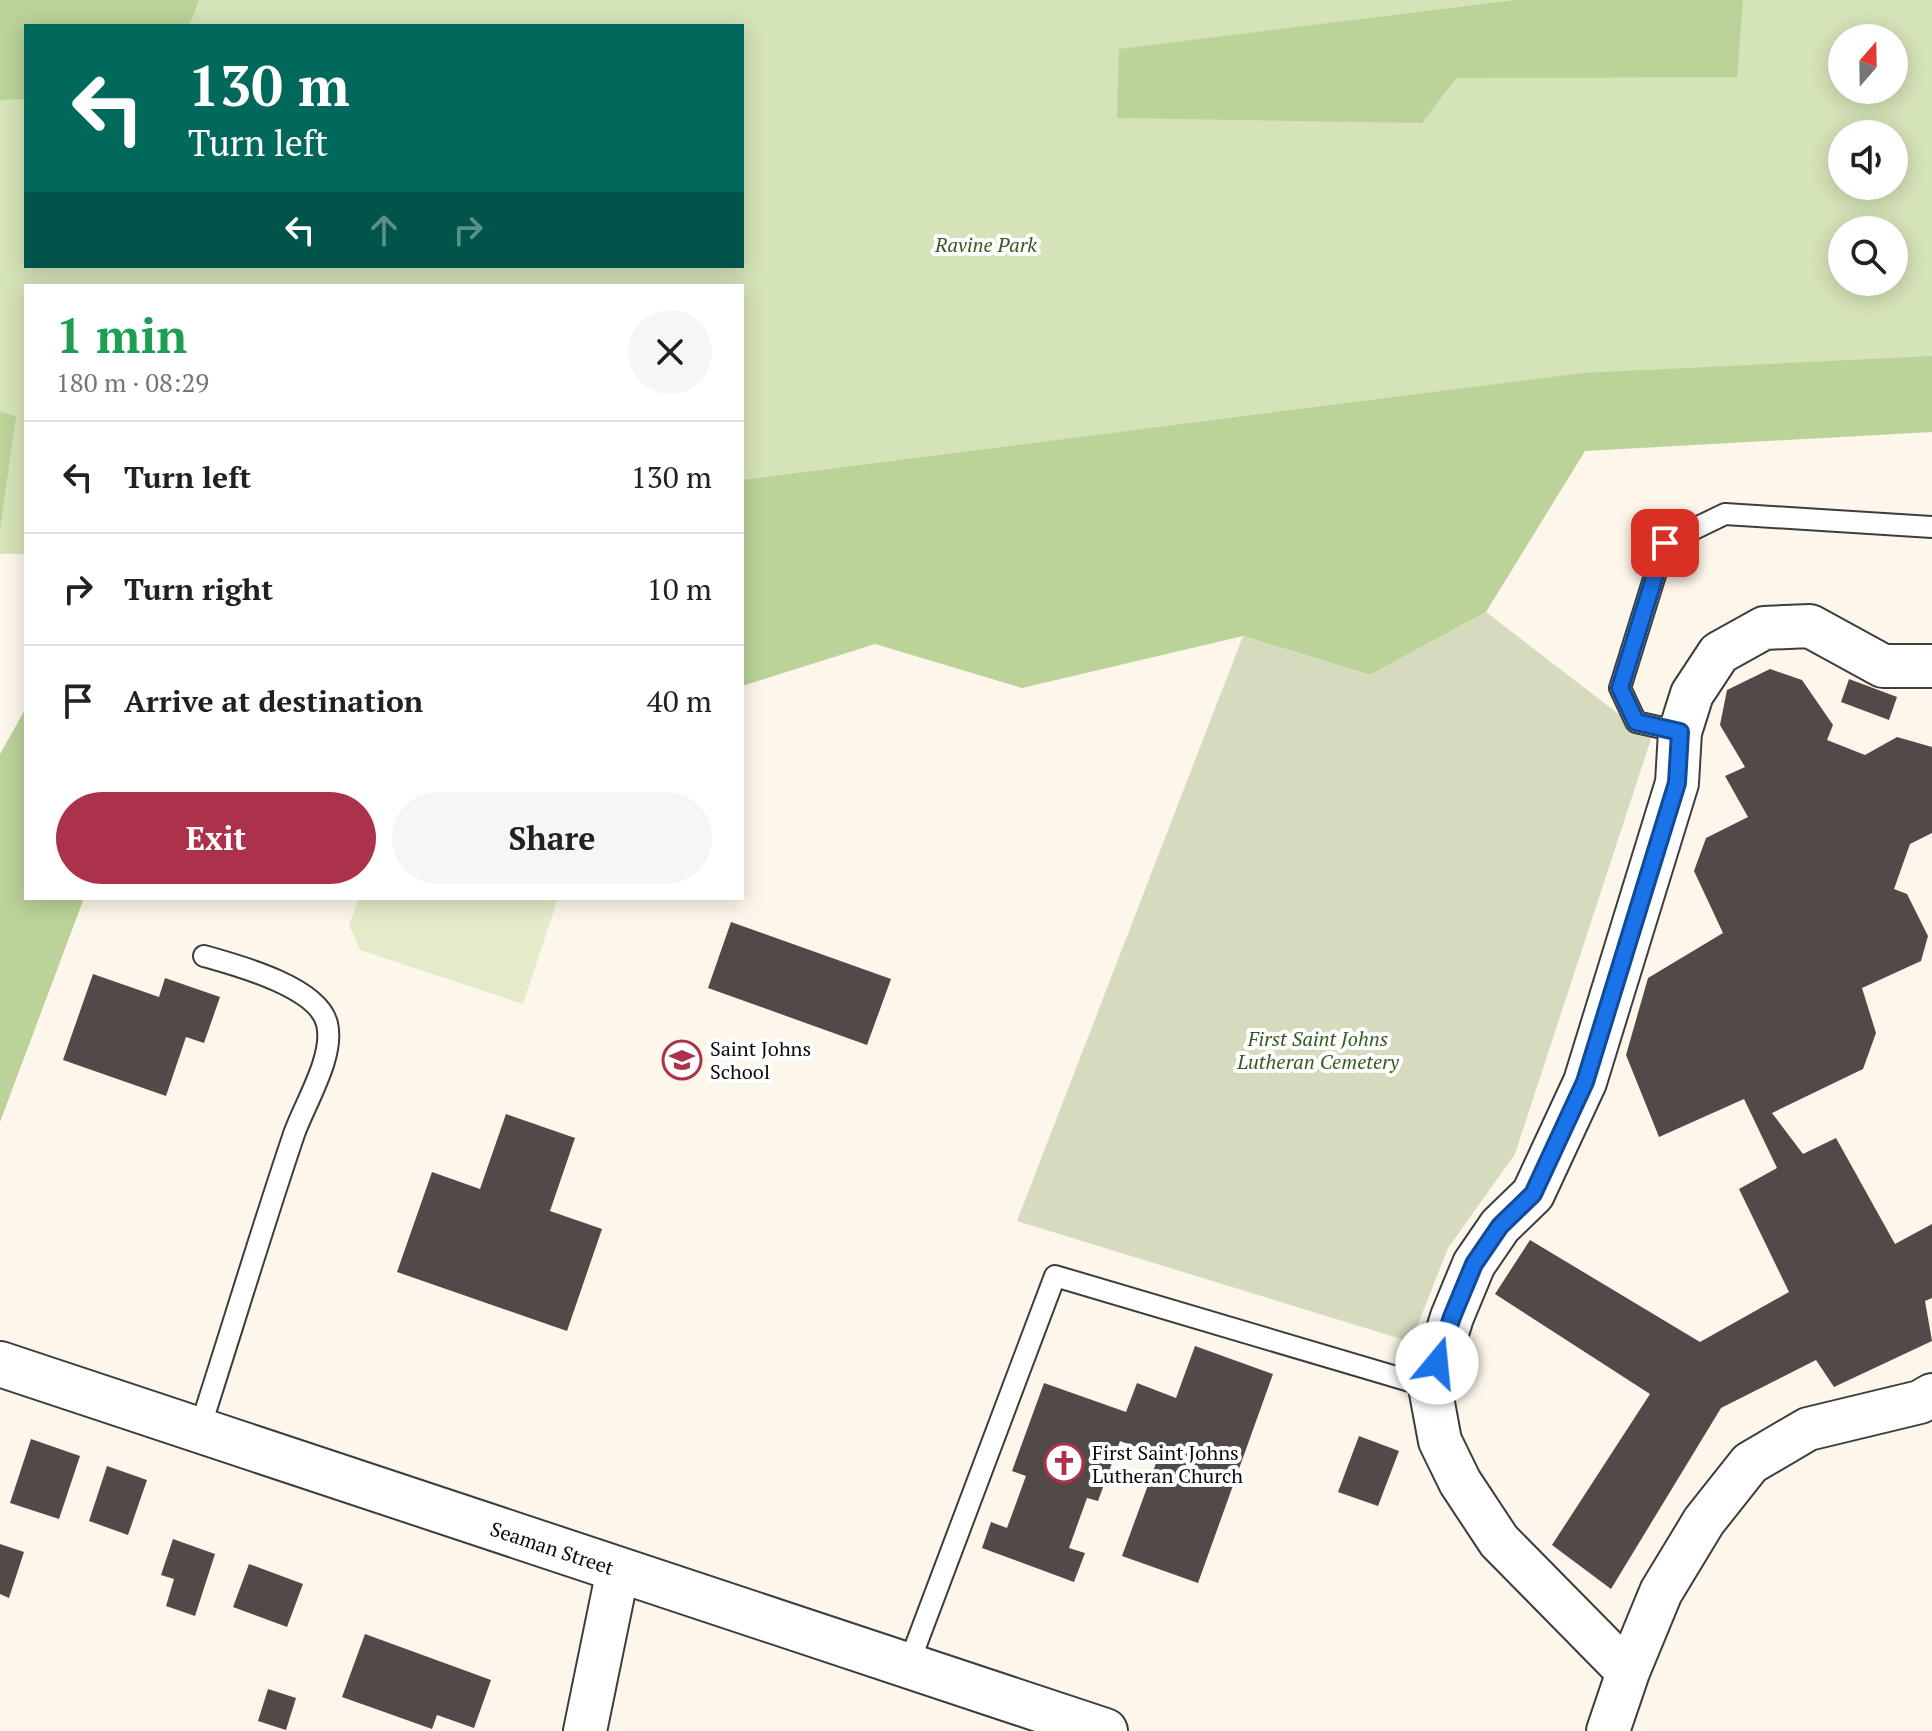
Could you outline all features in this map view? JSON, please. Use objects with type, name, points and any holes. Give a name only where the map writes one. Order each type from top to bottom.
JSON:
[{"type":"street","points":[[1628,1672],[1499,1541],[1460,1482],[1440,1441],[1430,1387],[1452,1317],[1474,1264],[1500,1226],[1533,1194],[1585,1082],[1677,783],[1680,732],[1692,694],[1719,653],[1764,628],[1810,626],[1883,666],[1932,666]]},
{"type":"street","name":"Seaman Street","points":[[0,1364],[1105,1731]]},
{"type":"street","points":[[1608,1731],[1661,1592],[1704,1521],[1750,1463],[1808,1429],[1920,1402],[1932,1395]]},
{"type":"street","points":[[585,1731],[618,1570]]},
{"type":"lane","points":[[1680,732],[1636,722],[1620,688],[1665,543],[1725,514],[1932,527]]},
{"type":"lane","points":[[199,1431],[295,1132],[328,1045],[327,1023],[315,1003],[264,973],[204,956]]},
{"type":"lane","points":[[908,1666],[1055,1276],[1430,1387]]},
{"type":"green space","name":"Ravine Park","points":[[0,0],[1932,0],[1932,402],[744,520],[744,284],[24,284],[24,554],[0,554]]},
{"type":"green space","points":[[0,0],[199,0],[190,24],[24,24],[24,99],[0,100]]},
{"type":"green space","points":[[1516,0],[1743,0],[1737,77],[1456,78],[1422,123],[1117,118],[1119,49]]},
{"type":"green space","points":[[1932,356],[1932,432],[1585,451],[1486,612],[1370,675],[1243,636],[1022,688],[875,644],[744,685],[744,480],[1583,373]]},
{"type":"green space","points":[[0,412],[16,416],[0,530]]},
{"type":"green space","name":"First Saint Johns Lutheran Cemetery","points":[[1486,612],[1651,739],[1515,1154],[1448,1248],[1411,1342],[1017,1221],[1243,636],[1370,675]]},
{"type":"green space","points":[[24,712],[24,900],[83,900],[0,1122],[0,754]]},
{"type":"green space","points":[[358,900],[557,900],[523,1004],[360,950],[349,925]]},
{"type":"building","points":[[1770,669],[1802,680],[1833,725],[1827,740],[1865,755],[1897,737],[1932,747],[1932,833],[1910,844],[1894,889],[1907,894],[1928,936],[1921,961],[1862,988],[1876,1033],[1863,1069],[1772,1113],[1803,1154],[1836,1138],[1895,1244],[1932,1224],[1932,1298],[1925,1301],[1932,1341],[1834,1387],[1816,1360],[1721,1408],[1611,1589],[1552,1545],[1650,1394],[1495,1294],[1530,1240],[1700,1342],[1789,1292],[1739,1189],[1777,1168],[1744,1099],[1659,1137],[1626,1055],[1648,978],[1723,933],[1694,871],[1706,838],[1748,817],[1725,776],[1745,767],[1720,725],[1727,690]]},
{"type":"building","points":[[1849,679],[1897,697],[1889,720],[1841,702]]},
{"type":"building","points":[[731,922],[891,979],[867,1045],[708,988]]},
{"type":"building","points":[[93,974],[159,997],[165,978],[220,997],[204,1043],[186,1037],[166,1096],[63,1060]]},
{"type":"building","points":[[506,1114],[575,1138],[550,1211],[602,1229],[567,1331],[397,1272],[432,1172],[480,1189]]},
{"type":"building","name":"First Saint Johns Lutheran Church","points":[[1195,1346],[1273,1374],[1198,1583],[1122,1556],[1159,1455],[1120,1441],[1098,1501],[1087,1498],[1069,1548],[1085,1553],[1074,1582],[982,1548],[991,1522],[1007,1528],[1026,1476],[1012,1471],[1044,1383],[1126,1412],[1137,1383],[1176,1398]]},
{"type":"building","points":[[1359,1436],[1399,1451],[1378,1506],[1338,1492]]},
{"type":"building","points":[[31,1439],[80,1456],[59,1519],[10,1503]]},
{"type":"building","points":[[107,1466],[147,1480],[128,1535],[89,1521]]},
{"type":"building","points":[[173,1539],[215,1554],[195,1616],[166,1606],[174,1579],[161,1575]]},
{"type":"building","points":[[0,1544],[24,1552],[9,1598],[0,1594]]},
{"type":"building","points":[[249,1564],[303,1584],[287,1627],[233,1607]]},
{"type":"building","points":[[365,1634],[491,1680],[474,1728],[437,1715],[432,1729],[342,1697]]},
{"type":"building","points":[[268,1689],[296,1698],[286,1730],[258,1721]]},
{"type":"place","name":"Saint Johns School","points":[[682,1060]]},
{"type":"place","name":"First Saint Johns Lutheran Church","points":[[1064,1463]]},
{"type":"route","points":[[1437,1363],[1474,1264],[1500,1226],[1533,1194],[1585,1082],[1677,783],[1680,732],[1636,722],[1620,688],[1665,543]]}]
